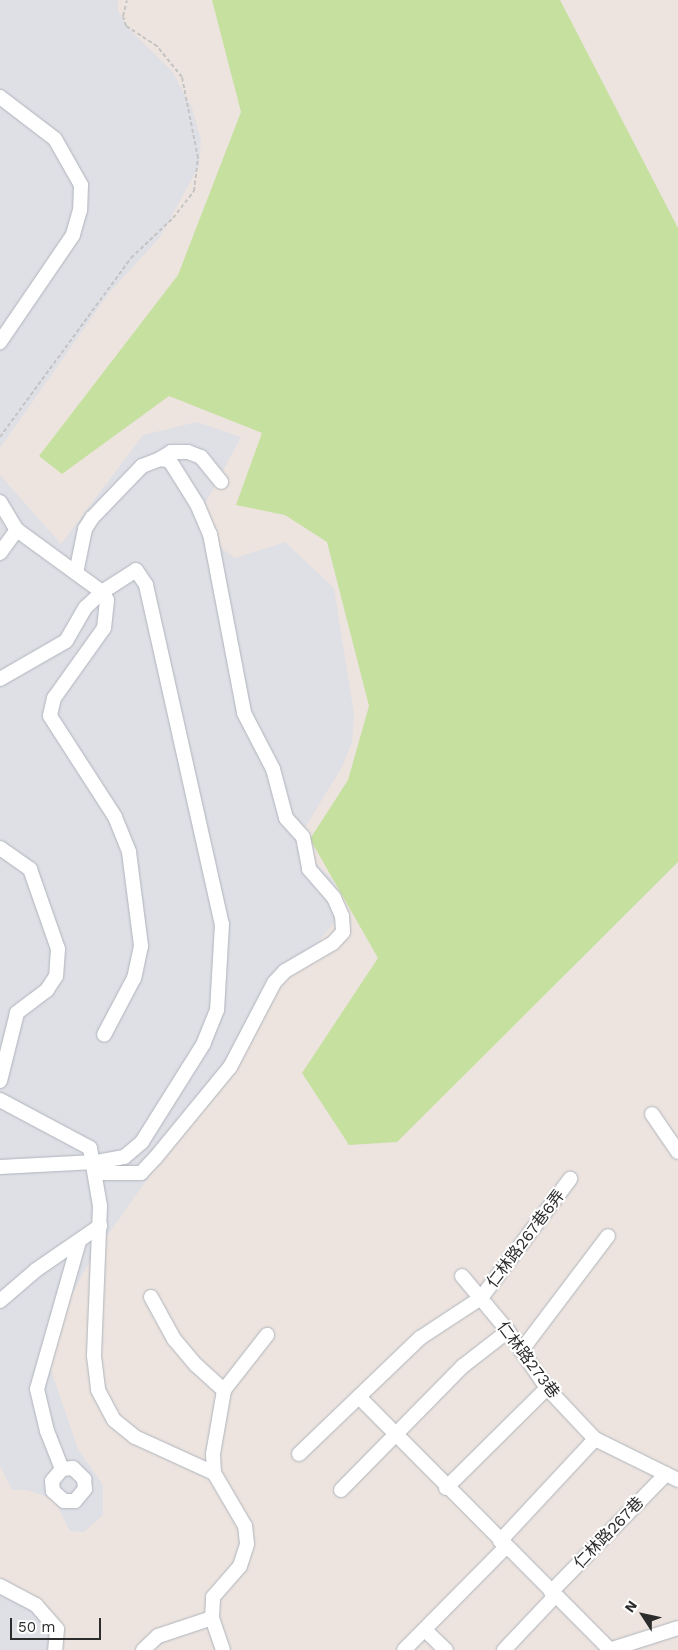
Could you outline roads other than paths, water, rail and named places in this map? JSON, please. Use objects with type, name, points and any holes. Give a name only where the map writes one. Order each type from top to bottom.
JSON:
[{"type":"street","points":[[0,97],[55,139],[81,185],[80,210],[73,235],[0,342]]},
{"type":"street","points":[[76,573],[85,529],[92,518],[142,466],[160,459],[171,452],[188,452],[201,457],[221,482]]},
{"type":"street","points":[[0,1167],[95,1167],[141,1173],[230,1068],[274,984],[285,970],[319,954],[343,932],[342,916],[334,898],[309,869],[303,837],[286,818],[270,762],[244,713],[210,534],[170,460],[160,459]]},
{"type":"street","points":[[0,502],[17,530],[102,592],[108,600],[104,628],[54,698],[50,716],[115,817],[129,852],[140,946],[134,978],[104,1035]]},
{"type":"street","points":[[0,553],[17,530]]},
{"type":"street","points":[[0,679],[66,641],[86,607],[102,592],[136,570],[146,585],[222,924],[217,1010],[204,1043],[142,1142],[124,1157],[95,1167]]},
{"type":"street","points":[[0,848],[30,869],[58,949],[56,976],[47,990],[18,1013],[0,1081]]},
{"type":"street","points":[[0,1100],[90,1148],[95,1167],[100,1226],[94,1356],[98,1390],[114,1420],[135,1437],[214,1473]]},
{"type":"street","points":[[652,1114],[678,1152]]},
{"type":"street","name":"仁林路267巷6弄","points":[[300,1454],[420,1338],[481,1298],[570,1179]]},
{"type":"street","points":[[0,1301],[36,1270],[80,1242],[100,1226]]},
{"type":"street","points":[[521,1351],[608,1236]]},
{"type":"street","points":[[62,1469],[47,1432],[37,1389],[80,1242]]},
{"type":"street","name":"仁林路273巷","points":[[462,1276],[508,1332],[547,1388],[595,1439],[672,1477]]},
{"type":"street","points":[[151,1297],[174,1339],[196,1365],[224,1390]]},
{"type":"street","points":[[341,1490],[463,1366],[508,1332]]},
{"type":"street","points":[[223,1650],[212,1618],[213,1597],[240,1566],[247,1544],[245,1526],[214,1473],[213,1454],[224,1390],[267,1335]]},
{"type":"street","points":[[446,1488],[547,1388]]},
{"type":"street","points":[[360,1398],[446,1488],[610,1650],[678,1628]]},
{"type":"street","points":[[404,1650],[503,1544],[595,1439]]},
{"type":"street","name":"仁林路267巷","points":[[504,1650],[553,1594],[672,1477]]},
{"type":"street","points":[[0,1586],[36,1605],[57,1629],[55,1650]]},
{"type":"street","points":[[143,1650],[158,1636],[212,1618]]},
{"type":"street","points":[[424,1630],[446,1650]]}]
